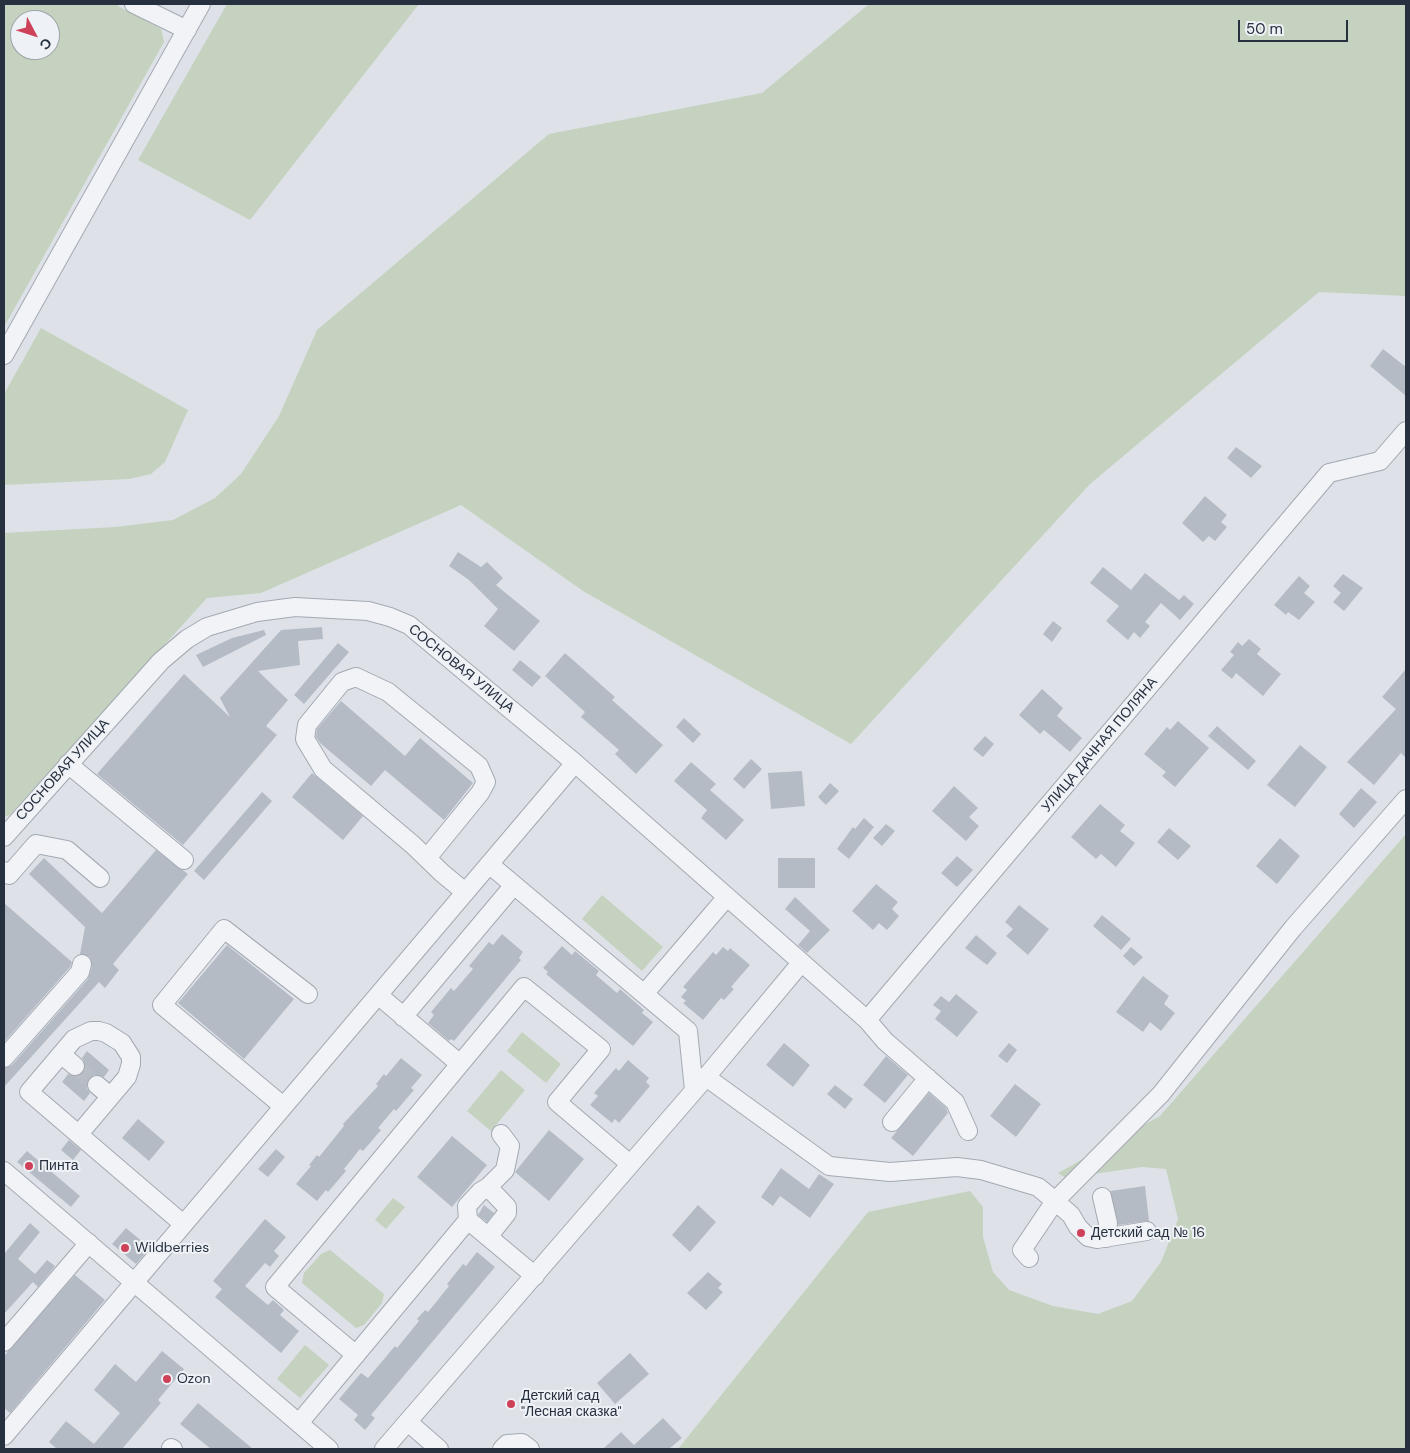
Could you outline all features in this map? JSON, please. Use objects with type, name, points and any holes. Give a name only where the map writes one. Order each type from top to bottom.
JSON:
[{"type":"street","points":[[134,4],[187,30]]},
{"type":"street","points":[[4,355],[201,4]]},
{"type":"street","name":"УЛИЦА ДАЧНАЯ ПОЛЯНА","points":[[867,1020],[1330,473],[1380,462],[1406,431]]},
{"type":"street","name":"СОСНОВАЯ УЛИЦА","points":[[7,831],[161,661],[187,639],[207,627],[257,612],[295,607],[368,611],[409,625],[575,763],[801,963]]},
{"type":"street","points":[[427,858],[480,793],[486,782],[479,766],[388,692],[356,677],[342,682],[307,725],[305,739],[323,769],[465,892]]},
{"type":"street","points":[[7,1427],[123,1298],[134,1281],[182,1223],[575,763]]},
{"type":"street","points":[[68,764],[184,860]]},
{"type":"street","points":[[1029,1258],[1022,1250],[1055,1202],[1161,1094],[1293,928],[1406,799]]},
{"type":"street","points":[[4,871],[9,875],[36,844],[68,850],[100,878]]},
{"type":"street","points":[[489,864],[688,1031],[700,1084],[829,1166],[890,1172],[957,1167],[981,1170],[1038,1187],[1071,1215],[1078,1227],[1088,1237],[1097,1239],[1146,1231]]},
{"type":"street","points":[[403,1017],[514,885]]},
{"type":"street","points":[[644,994],[726,898]]},
{"type":"street","points":[[283,1106],[162,1005],[224,929],[308,994]]},
{"type":"street","points":[[384,1449],[700,1084],[801,963],[867,1020],[885,1041],[955,1102],[968,1131]]},
{"type":"street","points":[[4,1058],[80,972],[82,964]]},
{"type":"street","points":[[356,1355],[275,1287],[524,986],[600,1049],[557,1102],[630,1164]]},
{"type":"street","points":[[378,995],[460,1064]]},
{"type":"street","points":[[78,1134],[104,1090],[126,1077],[131,1064],[126,1050],[115,1037],[106,1033],[92,1031],[74,1039],[29,1092],[78,1134],[182,1223]]},
{"type":"street","points":[[61,1054],[75,1066]]},
{"type":"street","points":[[892,1122],[928,1078]]},
{"type":"street","points":[[300,1424],[468,1220],[467,1206],[505,1170],[510,1146],[501,1134]]},
{"type":"street","points":[[4,1171],[329,1449]]},
{"type":"street","points":[[488,1187],[507,1207],[507,1213],[488,1237]]},
{"type":"street","points":[[1102,1197],[1108,1223],[1106,1238]]},
{"type":"street","points":[[468,1220],[535,1276]]},
{"type":"street","points":[[4,1342],[89,1243]]},
{"type":"street","points":[[408,1422],[439,1449]]},
{"type":"street","points":[[502,1449],[507,1444],[522,1443],[530,1449]]},
{"type":"green space","points":[[4,4],[118,4],[118,6],[161,29],[164,42],[4,327]]},
{"type":"green space","points":[[227,4],[419,4],[250,220],[138,160]]},
{"type":"green space","points":[[869,4],[1406,4],[1406,296],[1319,292],[1090,484],[851,744],[583,591],[461,505],[261,593],[207,598],[10,815],[4,817],[4,533],[115,527],[173,520],[215,498],[241,474],[279,416],[317,330],[549,134],[762,93]]},
{"type":"green space","points":[[41,328],[188,410],[165,462],[151,474],[129,479],[4,485],[4,394]]},
{"type":"green space","points":[[1406,834],[1406,1449],[678,1449],[868,1212],[970,1191],[983,1207],[983,1237],[993,1272],[1009,1290],[1053,1306],[1098,1314],[1132,1301],[1161,1262],[1178,1219],[1166,1169],[1142,1167],[1066,1178],[1058,1173],[1160,1116]]},
{"type":"green space","points":[[602,895],[663,947],[642,971],[582,919]]},
{"type":"green space","points":[[522,1032],[561,1064],[546,1083],[507,1051]]},
{"type":"green space","points":[[501,1070],[525,1090],[491,1131],[467,1111]]},
{"type":"green space","points":[[393,1198],[405,1207],[386,1229],[375,1220]]},
{"type":"green space","points":[[330,1250],[384,1294],[382,1303],[364,1325],[356,1328],[302,1283],[304,1273],[321,1254]]},
{"type":"green space","points":[[305,1345],[329,1365],[300,1398],[277,1379]]},
{"type":"building","points":[[1383,349],[1406,367],[1406,396],[1370,366]]},
{"type":"building","points":[[1236,447],[1262,466],[1251,478],[1227,458]]},
{"type":"building","points":[[1205,496],[1227,515],[1221,522],[1227,527],[1215,541],[1209,536],[1203,542],[1182,523]]},
{"type":"building","points":[[458,552],[481,567],[487,562],[503,578],[496,585],[540,621],[514,651],[484,626],[498,609],[469,580],[449,566]]},
{"type":"building","points":[[1103,567],[1131,590],[1145,573],[1179,600],[1184,595],[1194,604],[1180,620],[1161,603],[1145,622],[1150,626],[1140,638],[1134,632],[1128,640],[1106,621],[1119,606],[1090,583]]},
{"type":"building","points":[[1343,574],[1363,588],[1344,611],[1333,602],[1341,593],[1333,586]]},
{"type":"building","points":[[1299,576],[1310,586],[1304,593],[1315,602],[1299,620],[1288,612],[1286,615],[1274,605]]},
{"type":"building","points":[[1053,621],[1062,628],[1052,642],[1043,634]]},
{"type":"building","points":[[322,627],[323,639],[298,641],[300,665],[258,671],[288,700],[266,726],[277,735],[183,845],[97,774],[184,674],[230,717],[220,698],[281,630]]},
{"type":"building","points":[[264,630],[266,635],[203,667],[196,655],[232,638]]},
{"type":"building","points":[[1249,639],[1261,649],[1257,654],[1281,674],[1263,696],[1236,673],[1232,679],[1221,670],[1234,655],[1230,652],[1238,642],[1242,646]]},
{"type":"building","points":[[338,643],[349,652],[304,704],[294,695]]},
{"type":"building","points":[[565,653],[615,697],[612,700],[663,745],[636,774],[615,754],[619,750],[581,717],[585,712],[545,676]]},
{"type":"building","points":[[520,660],[541,677],[532,687],[512,670]]},
{"type":"building","points":[[1406,669],[1406,758],[1401,753],[1374,785],[1347,762],[1396,709],[1382,697]]},
{"type":"building","points":[[1042,689],[1063,708],[1057,716],[1082,738],[1070,752],[1044,730],[1040,734],[1019,715]]},
{"type":"building","points":[[341,701],[405,756],[420,738],[473,783],[444,820],[385,770],[371,786],[320,743],[316,737],[317,729]]},
{"type":"building","points":[[684,718],[701,734],[693,743],[676,727]]},
{"type":"building","points":[[1178,721],[1209,748],[1175,787],[1162,776],[1166,772],[1144,754],[1167,727],[1170,730]]},
{"type":"building","points":[[1217,726],[1256,761],[1248,770],[1208,736]]},
{"type":"building","points":[[985,736],[994,744],[983,757],[973,749]]},
{"type":"building","points":[[1300,745],[1327,767],[1295,807],[1267,785]]},
{"type":"building","points":[[751,759],[762,769],[744,789],[733,779]]},
{"type":"building","points":[[691,762],[716,784],[710,790],[744,820],[726,840],[701,818],[707,810],[674,781]]},
{"type":"building","points":[[802,771],[805,806],[771,809],[768,773]]},
{"type":"building","points":[[312,773],[363,816],[343,840],[292,797]]},
{"type":"building","points":[[830,783],[839,791],[826,805],[818,797]]},
{"type":"building","points":[[954,786],[978,808],[969,817],[979,826],[966,841],[932,811]]},
{"type":"building","points":[[1361,788],[1377,802],[1354,828],[1339,814]]},
{"type":"building","points":[[262,792],[272,801],[204,880],[194,871]]},
{"type":"building","points":[[1100,804],[1125,825],[1120,831],[1135,843],[1116,867],[1101,854],[1096,859],[1071,837]]},
{"type":"building","points":[[864,818],[874,827],[849,859],[837,849],[853,827],[855,829]]},
{"type":"building","points":[[886,824],[895,831],[882,846],[873,838]]},
{"type":"building","points":[[1169,828],[1191,846],[1178,860],[1157,842]]},
{"type":"building","points":[[1280,838],[1300,856],[1277,884],[1256,866]]},
{"type":"building","points":[[156,850],[188,874],[113,964],[119,970],[105,988],[99,982],[4,1087],[4,1068],[12,1065],[88,979],[92,967],[90,957],[80,954],[85,927],[29,874],[44,858],[102,913]]},
{"type":"building","points":[[957,856],[973,870],[957,887],[941,873]]},
{"type":"building","points":[[778,858],[815,858],[815,888],[778,888]]},
{"type":"building","points":[[876,884],[898,902],[892,909],[899,916],[887,930],[879,923],[873,930],[852,911]]},
{"type":"building","points":[[795,897],[830,930],[807,953],[798,945],[810,931],[785,909]]},
{"type":"building","points":[[4,903],[72,962],[70,967],[4,1042]]},
{"type":"building","points":[[1019,905],[1049,929],[1028,955],[1006,936],[1013,929],[1005,922]]},
{"type":"building","points":[[1102,915],[1131,939],[1121,950],[1093,926]]},
{"type":"building","points":[[502,934],[523,952],[519,958],[521,960],[454,1041],[451,1039],[449,1041],[428,1023],[434,1015],[431,1012],[451,988],[454,991],[473,969],[469,966],[489,942],[493,945]]},
{"type":"building","points":[[976,935],[997,953],[987,965],[965,948]]},
{"type":"building","points":[[227,945],[294,999],[244,1059],[178,1003]]},
{"type":"building","points":[[562,946],[572,955],[575,951],[599,971],[596,975],[617,993],[620,989],[644,1010],[642,1013],[653,1022],[633,1046],[546,974],[548,972],[543,968]]},
{"type":"building","points":[[723,947],[728,951],[730,948],[750,965],[731,987],[734,989],[724,1000],[721,998],[703,1020],[683,1003],[686,1001],[681,997],[687,990],[683,987],[713,952],[716,955]]},
{"type":"building","points":[[1131,947],[1143,957],[1134,966],[1123,956]]},
{"type":"building","points":[[1143,976],[1169,996],[1164,1004],[1175,1013],[1161,1031],[1150,1022],[1143,1032],[1116,1012]]},
{"type":"building","points":[[956,994],[978,1012],[957,1037],[935,1019],[941,1011],[933,1005],[941,996],[949,1002]]},
{"type":"building","points":[[784,1043],[810,1065],[793,1087],[766,1065]]},
{"type":"building","points":[[1009,1043],[1017,1050],[1007,1063],[998,1056]]},
{"type":"building","points":[[87,1051],[109,1070],[104,1077],[94,1075],[89,1079],[87,1088],[90,1093],[84,1101],[62,1082],[68,1074],[78,1076],[83,1072],[85,1063],[82,1058]]},
{"type":"building","points":[[886,1056],[908,1075],[885,1103],[863,1085]]},
{"type":"building","points":[[401,1058],[422,1075],[411,1088],[414,1090],[396,1111],[394,1109],[378,1128],[381,1130],[363,1151],[360,1149],[344,1169],[346,1171],[328,1192],[326,1190],[317,1201],[296,1184],[311,1166],[309,1165],[317,1155],[319,1157],[344,1126],[343,1124],[378,1086],[376,1084],[384,1074],[386,1076]]},
{"type":"building","points":[[628,1060],[649,1078],[646,1082],[650,1086],[619,1123],[615,1119],[612,1123],[590,1105],[598,1096],[594,1093],[616,1068],[619,1071]]},
{"type":"building","points":[[1015,1084],[1041,1104],[1016,1137],[990,1116]]},
{"type":"building","points":[[835,1085],[853,1099],[845,1109],[827,1094]]},
{"type":"building","points":[[929,1093],[946,1108],[948,1113],[913,1156],[891,1138]]},
{"type":"building","points":[[138,1119],[165,1142],[149,1161],[122,1138]]},
{"type":"building","points":[[549,1130],[584,1159],[549,1201],[515,1172]]},
{"type":"building","points":[[452,1136],[487,1165],[452,1207],[417,1177]]},
{"type":"building","points":[[69,1140],[81,1150],[73,1160],[61,1150]]},
{"type":"building","points":[[276,1149],[285,1157],[268,1177],[258,1169]]},
{"type":"building","points":[[27,1151],[80,1196],[71,1207],[17,1162]]},
{"type":"building","points":[[781,1168],[809,1189],[819,1174],[834,1184],[810,1218],[780,1196],[773,1206],[761,1197]]},
{"type":"building","points":[[1145,1186],[1149,1221],[1118,1225],[1110,1191]]},
{"type":"building","points":[[484,1205],[494,1213],[487,1222],[478,1215]]},
{"type":"building","points":[[698,1205],[716,1222],[690,1252],[672,1235]]},
{"type":"building","points":[[265,1219],[286,1237],[274,1251],[279,1256],[270,1267],[265,1263],[245,1286],[268,1305],[273,1300],[284,1310],[280,1315],[299,1331],[281,1353],[215,1297],[222,1289],[213,1281]]},
{"type":"building","points":[[30,1223],[40,1232],[18,1259],[35,1274],[47,1260],[55,1266],[38,1287],[33,1282],[4,1314],[4,1254]]},
{"type":"building","points":[[126,1228],[150,1248],[136,1264],[112,1244]]},
{"type":"building","points":[[477,1252],[495,1267],[371,1415],[375,1418],[365,1430],[354,1420],[358,1415],[339,1399],[361,1373],[368,1378],[395,1346],[397,1348],[419,1321],[417,1319],[425,1310],[428,1312],[449,1286],[447,1284],[463,1264],[466,1266]]},
{"type":"building","points":[[708,1272],[722,1284],[718,1288],[723,1292],[706,1310],[687,1293]]},
{"type":"building","points":[[75,1275],[105,1300],[10,1413],[4,1408],[4,1356]]},
{"type":"building","points":[[162,1351],[184,1369],[158,1400],[161,1403],[122,1449],[57,1449],[49,1442],[66,1421],[94,1444],[120,1413],[94,1390],[115,1364],[136,1382]]},
{"type":"building","points":[[630,1353],[649,1374],[615,1404],[597,1383]]},
{"type":"building","points":[[198,1403],[253,1449],[211,1449],[180,1424]]},
{"type":"building","points":[[663,1418],[682,1438],[669,1449],[603,1449],[621,1432],[634,1445]]},
{"type":"tunnel","points":[[75,1066],[97,1085]]},
{"type":"place","name":"Пинта","points":[[29,1166]]},
{"type":"place","name":"Детский сад № 16","points":[[1081,1233]]},
{"type":"place","name":"Wildberries","points":[[125,1248]]},
{"type":"place","name":"Ozon","points":[[167,1379]]},
{"type":"place","name":"Детский сад \"Лесная сказка\"","points":[[511,1404]]}]
